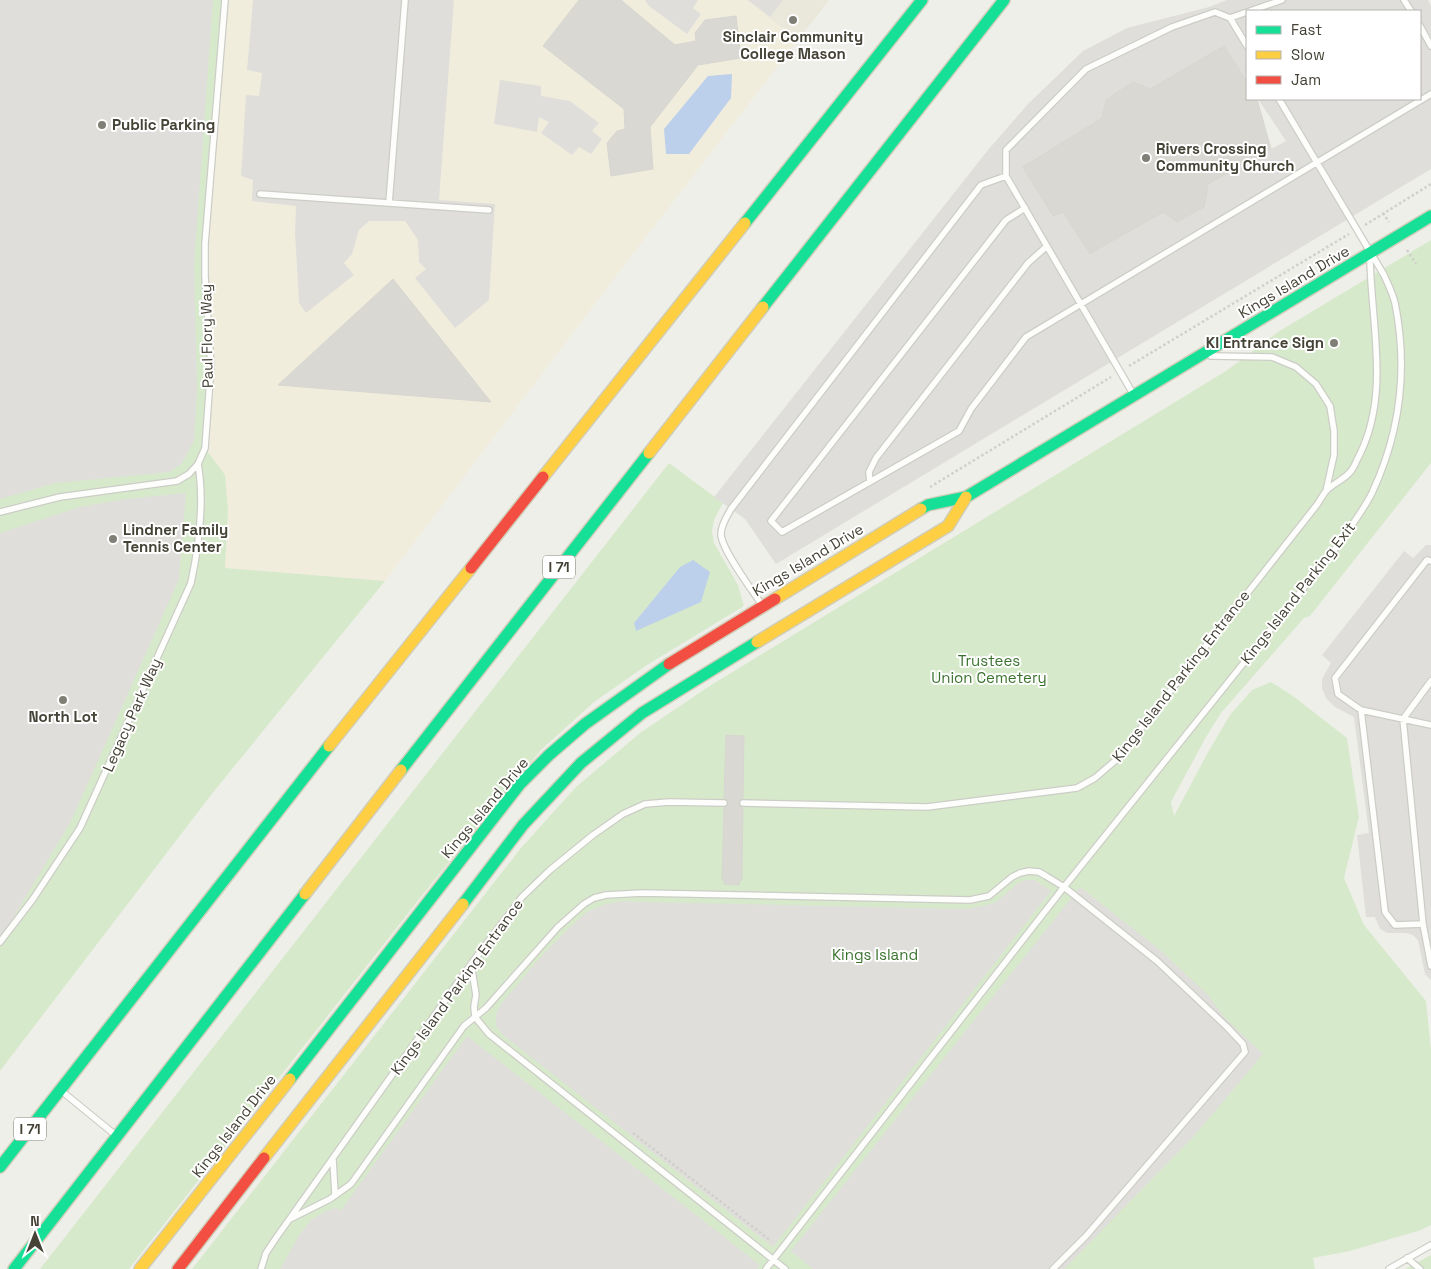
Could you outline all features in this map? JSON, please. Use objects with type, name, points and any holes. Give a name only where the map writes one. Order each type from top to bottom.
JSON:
[{"type":"main road","name":"I 71","points":[[0,1167],[314,766],[922,0]]},
{"type":"main road","name":"I 71","points":[[14,1269],[405,764],[1004,0]]},
{"type":"main road","name":"Kings Island Drive","points":[[140,1269],[520,784],[549,755],[585,724],[666,666],[928,504],[966,497],[1431,216]]},
{"type":"main road","name":"Kings Island Drive","points":[[178,1269],[522,825],[580,763],[615,734],[658,703],[948,526],[966,497]]},
{"type":"lane","name":"Paul Flory Way","points":[[198,464],[205,448],[211,366],[206,244],[225,0]]},
{"type":"lane","points":[[389,203],[404,0]]},
{"type":"lane","points":[[1254,10],[1282,0]]},
{"type":"lane","points":[[1134,396],[1006,176],[1006,150],[1086,69],[1172,27],[1215,12],[1230,18],[1246,44]]},
{"type":"lane","points":[[1230,18],[1246,13]]},
{"type":"lane","points":[[1421,28],[1431,46]]},
{"type":"lane","points":[[1025,208],[1006,220],[772,521],[782,532],[959,431],[971,409],[1026,337],[1431,94]]},
{"type":"lane","name":"Kings Island Parking Exit","points":[[766,1269],[1064,887],[1339,544],[1372,493],[1396,427],[1400,393],[1402,362],[1394,302],[1384,275],[1280,100]]},
{"type":"lane","points":[[762,605],[727,551],[721,535],[724,523],[731,509],[981,185],[1006,176]]},
{"type":"lane","points":[[260,194],[489,210]]},
{"type":"lane","points":[[870,482],[869,472],[876,458],[1028,263],[1047,246]]},
{"type":"lane","name":"Kings Island Parking Entrance","points":[[743,803],[927,808],[1078,788],[1095,778],[1116,760],[1326,491],[1351,471],[1366,441],[1373,407],[1378,364],[1376,329],[1370,290],[1370,254]]},
{"type":"lane","points":[[1201,356],[1272,357],[1296,368],[1316,384],[1330,406],[1334,430],[1334,455],[1326,491]]},
{"type":"lane","points":[[0,512],[60,497],[177,481],[189,474],[198,464]]},
{"type":"lane","name":"Legacy Park Way","points":[[0,942],[37,894],[80,828],[191,583],[200,530],[201,478],[198,464]]},
{"type":"lane","points":[[1431,561],[1426,560],[1335,678],[1338,694],[1361,710],[1431,726]]},
{"type":"lane","points":[[1431,681],[1402,719],[1423,924],[1431,966]]},
{"type":"lane","points":[[1361,710],[1385,912],[1395,925],[1423,924]]},
{"type":"lane","name":"Kings Island Parking Entrance","points":[[260,1269],[266,1253],[471,964],[522,897],[550,870],[592,835],[623,814],[645,804],[669,802],[724,803]]},
{"type":"lane","points":[[290,1219],[351,1184],[459,1032],[496,997],[520,967],[558,927],[584,904],[594,898],[606,895],[642,893],[970,900],[989,896],[1012,877],[1030,871],[1039,872],[1064,887],[1157,961],[1227,1027],[1243,1044],[1245,1052],[1086,1236],[1053,1269]]},
{"type":"lane","points":[[471,964],[476,995],[475,1017],[489,1034],[785,1269]]},
{"type":"lane","points":[[61,1090],[116,1136]]},
{"type":"lane","points":[[333,1160],[336,1194]]},
{"type":"lane","points":[[1389,1269],[1431,1245]]},
{"type":"lane","points":[[1407,1258],[1420,1269]]},
{"type":"path","points":[[1383,213],[1431,184]]},
{"type":"path","points":[[1143,358],[1260,286],[1275,280],[1335,244]]},
{"type":"path","points":[[631,1132],[771,1241]]},
{"type":"shaded area","points":[[0,0],[213,0],[194,265],[197,389],[194,441],[182,463],[170,472],[56,483],[0,499]]},
{"type":"shaded area","points":[[225,0],[747,0],[798,40],[385,581],[225,568],[228,510],[205,448],[205,276]]},
{"type":"shaded area","points":[[253,0],[454,0],[439,200],[495,204],[489,300],[455,328],[415,278],[426,269],[419,262],[418,240],[405,221],[369,221],[359,230],[352,254],[344,263],[354,275],[306,313],[299,303],[295,232],[296,206],[252,201],[253,180],[241,176],[246,95],[259,96],[262,73],[247,70]]},
{"type":"shaded area","points":[[645,0],[698,0],[693,8],[701,14],[687,34],[649,6]]},
{"type":"shaded area","name":"Sinclair Community College Mason","points":[[747,0],[829,0],[798,40]]},
{"type":"shaded area","points":[[748,0],[783,0],[770,17]]},
{"type":"shaded area","points":[[1227,0],[1428,0],[1431,6],[1431,169],[776,564],[745,519],[714,497],[988,150],[1028,104],[1083,51],[1127,28],[1209,7]],"holes":[[[1246,10],[1421,10],[1421,100],[1259,100],[1286,141],[1208,184],[1203,207],[1177,222],[1163,212],[1091,254],[1063,212],[1053,216],[1023,167],[1102,118],[1106,100],[1133,82],[1150,89],[1224,46],[1246,80]]]},
{"type":"shaded area","points":[[500,80],[541,86],[541,96],[570,101],[599,123],[592,131],[602,139],[591,154],[579,147],[572,155],[541,133],[549,122],[539,117],[537,132],[494,124]]},
{"type":"shaded area","name":"North Lot","points":[[186,493],[179,579],[71,821],[0,940],[0,533],[80,507],[126,499]]},
{"type":"shaded area","points":[[1426,545],[1431,545],[1431,980],[1425,974],[1418,940],[1413,935],[1387,933],[1380,929],[1375,917],[1366,917],[1357,835],[1369,833],[1354,717],[1335,707],[1326,698],[1322,688],[1322,679],[1331,663],[1322,655],[1404,551],[1413,558]]},
{"type":"shaded area","points":[[1025,880],[1035,880],[1051,891],[773,1247],[503,1035],[496,1026],[496,1015],[501,1004],[538,960],[587,912],[606,904],[623,901],[965,909],[996,902],[1018,883]]},
{"type":"shaded area","points":[[1080,887],[1159,949],[1208,995],[1225,1018],[1263,1054],[1195,1135],[1064,1269],[813,1269],[791,1251]]},
{"type":"shaded area","points":[[467,1036],[760,1265],[757,1269],[280,1269],[300,1234],[311,1220],[335,1208],[341,1210]]},
{"type":"green space","name":"Lindner Family Tennis Center","points":[[0,0],[225,0],[205,244],[211,366],[205,448],[225,475],[228,510],[225,568],[385,581],[211,795],[0,1071]]},
{"type":"green space","name":"Kings Island","points":[[1431,240],[1431,463],[1310,616],[1304,618],[1221,713],[1171,802],[1174,816],[1230,715],[1252,690],[1271,682],[1293,696],[1347,738],[1359,817],[1344,878],[1364,925],[1426,1001],[1431,1050],[1431,1225],[1421,1230],[1350,1251],[1313,1258],[1315,1269],[192,1269],[521,848],[576,787],[640,733],[708,687],[1226,371],[1278,332]]},
{"type":"green space","points":[[669,463],[723,503],[714,520],[712,531],[714,543],[738,585],[744,606],[647,665],[594,702],[541,750],[428,888],[129,1269],[40,1269]]},
{"type":"green space","points":[[1431,1255],[1431,1269],[1405,1269]]},
{"type":"water","points":[[732,74],[731,98],[689,154],[666,154],[664,129],[708,76]]},
{"type":"water","points":[[693,560],[710,572],[701,602],[636,631],[634,623],[680,567]]},
{"type":"building","points":[[579,0],[621,0],[675,45],[696,41],[695,33],[705,20],[736,16],[741,58],[698,65],[650,127],[653,169],[611,176],[607,143],[617,131],[625,129],[624,109],[543,46]]},
{"type":"building","name":"Rivers Crossing Community Church","points":[[1224,46],[1246,80],[1246,100],[1257,100],[1271,149],[1208,184],[1204,207],[1177,222],[1163,212],[1090,254],[1063,212],[1053,216],[1023,167],[1102,118],[1106,100],[1133,82],[1150,89]]},
{"type":"building","points":[[393,279],[491,402],[278,385]]},
{"type":"building","points":[[726,735],[744,736],[743,798],[738,802],[739,806],[743,808],[742,880],[739,885],[724,884],[724,880],[722,880],[724,808],[729,804],[728,800],[724,798]]},
{"type":"traffic: fast","points":[[745,223],[922,0]]},
{"type":"traffic: fast","points":[[763,307],[1004,0]]},
{"type":"traffic: fast","points":[[921,509],[928,505],[966,497],[1431,216]]},
{"type":"traffic: fast","points":[[401,770],[649,453]]},
{"type":"traffic: fast","points":[[463,904],[523,825],[581,763],[642,713],[757,642]]},
{"type":"traffic: fast","points":[[290,1079],[520,784],[549,755],[585,724],[669,664]]},
{"type":"traffic: fast","points":[[0,1167],[329,746]]},
{"type":"traffic: fast","points":[[14,1269],[305,894]]},
{"type":"traffic: slow","points":[[543,477],[745,223]]},
{"type":"traffic: slow","points":[[649,453],[763,307]]},
{"type":"traffic: slow","points":[[757,642],[948,526],[966,497]]},
{"type":"traffic: slow","points":[[775,599],[921,509]]},
{"type":"traffic: slow","points":[[329,746],[471,568]]},
{"type":"traffic: slow","points":[[305,894],[401,770]]},
{"type":"traffic: slow","points":[[264,1158],[463,904]]},
{"type":"traffic: slow","points":[[140,1269],[290,1079]]},
{"type":"traffic: jam","points":[[471,568],[543,477]]},
{"type":"traffic: jam","points":[[669,664],[775,599]]},
{"type":"traffic: jam","points":[[178,1269],[264,1158]]},
{"type":"place","name":"Sinclair Community College Mason","points":[[793,20]]},
{"type":"place","name":"Public Parking","points":[[102,125]]},
{"type":"place","name":"Rivers Crossing Community Church","points":[[1146,158]]},
{"type":"place","name":"KI Entrance Sign","points":[[1334,343]]},
{"type":"place","name":"Lindner Family Tennis Center","points":[[113,539]]},
{"type":"place","name":"North Lot","points":[[63,700]]},
{"type":"park label","name":"Trustees Union Cemetery","points":[[989,670]]}]
